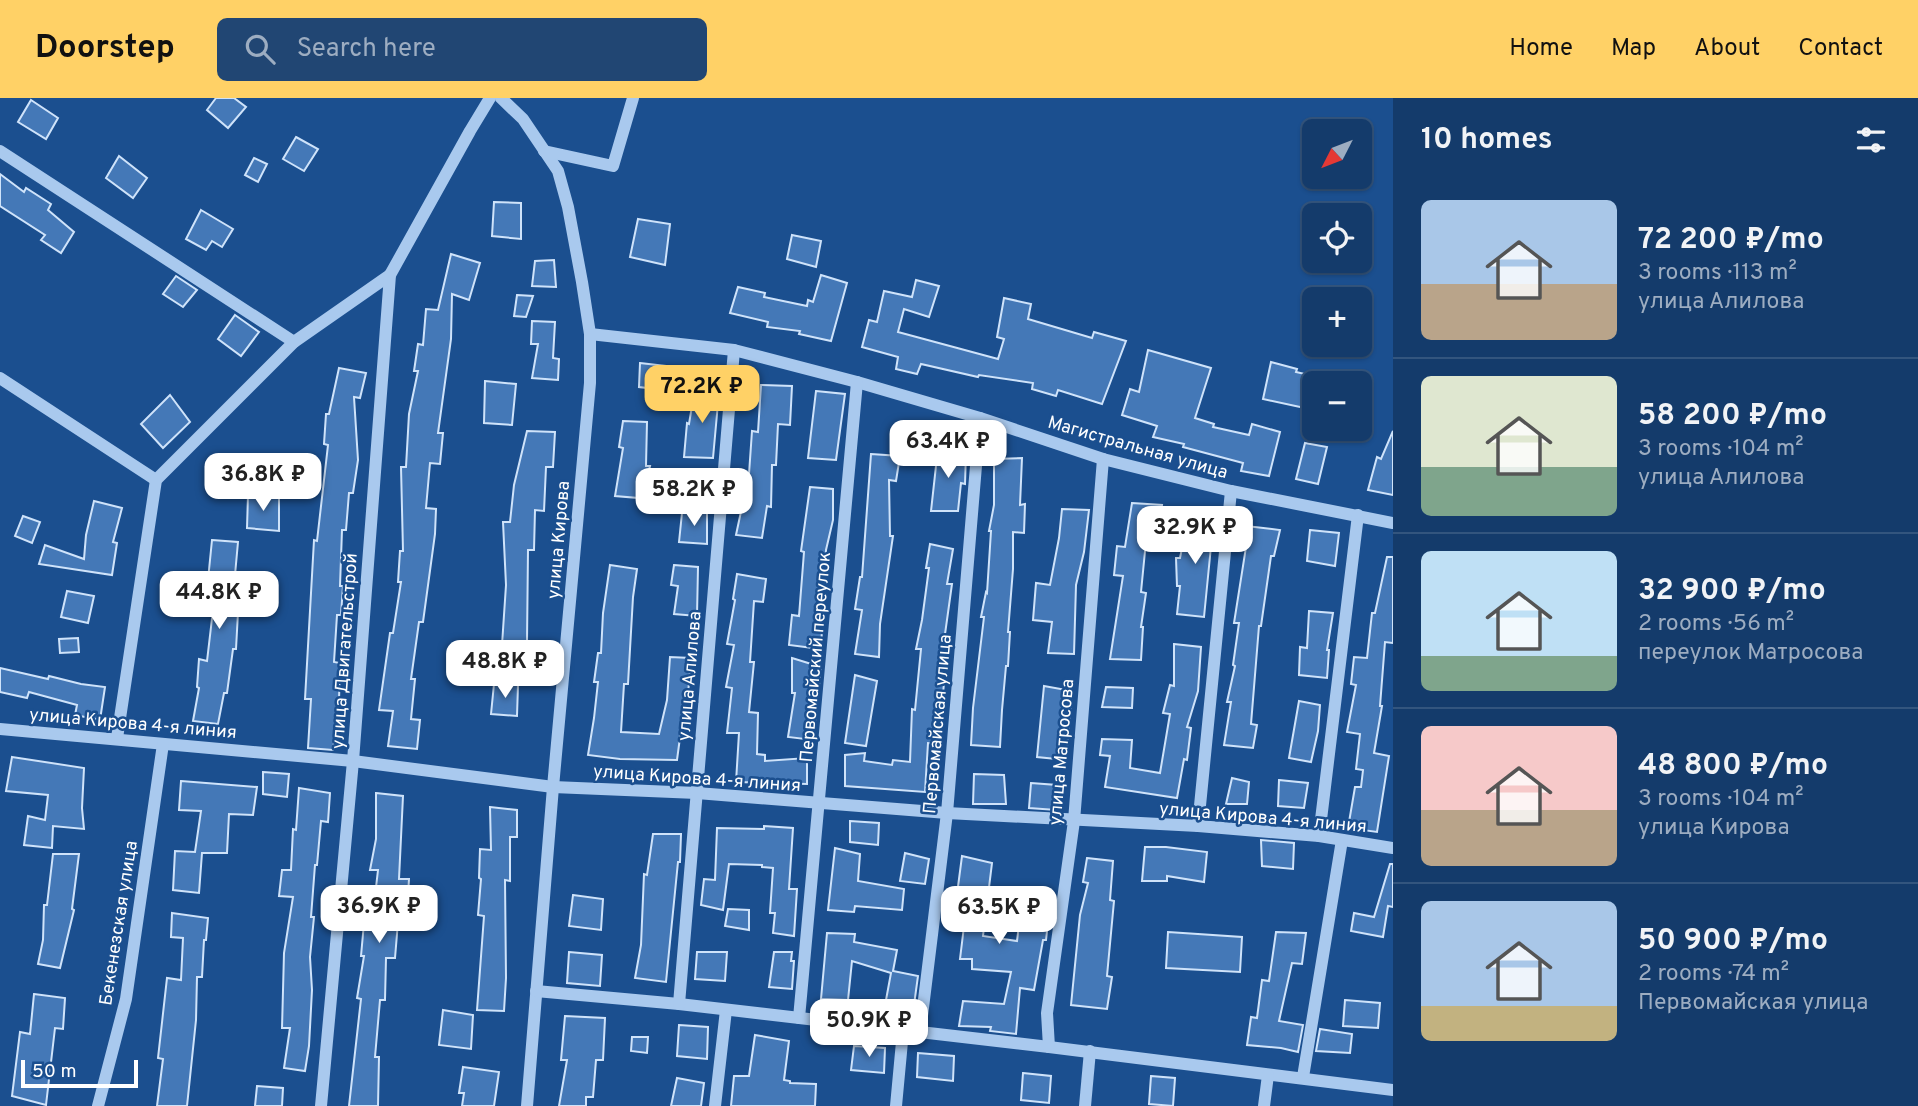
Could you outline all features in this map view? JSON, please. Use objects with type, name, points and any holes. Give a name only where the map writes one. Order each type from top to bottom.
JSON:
[{"type":"street","name":"улица Двигательстрой","points":[[321,1106],[353,761],[390,275],[491,98]]},
{"type":"street","name":"улица Кирова","points":[[501,98],[523,119],[558,171],[568,207],[590,334],[590,383],[527,1106]]},
{"type":"street","points":[[544,151],[613,166],[633,98]]},
{"type":"street","points":[[0,151],[294,342]]},
{"type":"street","points":[[117,738],[156,480],[294,342],[390,275]]},
{"type":"street","name":"Магистральная улица","points":[[590,334],[734,350],[980,418],[1103,459],[1231,491],[1393,523]]},
{"type":"street","name":"улица Алилова","points":[[679,1004],[734,350]]},
{"type":"street","points":[[0,378],[156,480]]},
{"type":"street","name":"Первомайский переулок","points":[[799,1018],[857,382]]},
{"type":"street","name":"Первомайская улица","points":[[920,1032],[947,813],[980,418]]},
{"type":"street","name":"улица Матросова","points":[[1049,1046],[1048,1013],[1074,821],[1103,459]]},
{"type":"street","points":[[1198,826],[1231,491]]},
{"type":"street","points":[[1319,836],[1359,515]]},
{"type":"street","name":"улица Кирова 4-я линия","points":[[0,729],[353,761],[553,787],[697,793],[947,813],[1198,826],[1319,836],[1393,848]]},
{"type":"street","name":"Бекенезская улица","points":[[98,1106],[126,999],[163,744]]},
{"type":"street","points":[[1303,1077],[1342,840]]},
{"type":"street","points":[[536,991],[679,1004],[1049,1046],[1393,1090]]},
{"type":"street","points":[[715,1106],[726,1010]]},
{"type":"street","points":[[896,1106],[903,1031]]},
{"type":"street","points":[[1085,1106],[1090,1051]]},
{"type":"street","points":[[1264,1106],[1268,1075]]},
{"type":"building","points":[[216,98],[234,98],[246,107],[228,128],[207,110]]},
{"type":"building","points":[[31,100],[58,118],[46,139],[18,122]]},
{"type":"building","points":[[296,137],[318,149],[304,171],[283,159]]},
{"type":"building","points":[[119,156],[147,178],[133,198],[106,178]]},
{"type":"building","points":[[254,158],[267,164],[258,182],[245,175]]},
{"type":"building","points":[[0,174],[24,192],[26,188],[51,204],[48,210],[74,232],[61,253],[41,240],[45,235],[0,206]]},
{"type":"building","points":[[494,202],[521,203],[521,239],[492,236]]},
{"type":"building","points":[[201,210],[233,229],[222,247],[212,241],[206,250],[186,239]]},
{"type":"building","points":[[638,219],[670,224],[665,265],[630,257]]},
{"type":"building","points":[[792,235],[821,241],[816,267],[787,259]]},
{"type":"building","points":[[451,254],[480,263],[469,300],[452,294],[451,339],[438,433],[443,433],[440,464],[430,463],[426,508],[436,509],[435,534],[423,622],[419,622],[411,679],[415,679],[411,719],[420,720],[417,749],[388,746],[393,711],[379,710],[390,633],[393,633],[401,582],[398,582],[400,551],[403,551],[401,467],[406,467],[409,414],[418,371],[414,371],[418,344],[423,345],[426,309],[438,310]]},
{"type":"building","points":[[554,260],[556,287],[532,286],[535,261]]},
{"type":"building","points":[[821,275],[847,283],[831,341],[799,334],[800,331],[767,327],[768,322],[730,313],[738,287],[765,293],[764,297],[807,306],[808,300],[813,302]]},
{"type":"building","points":[[176,276],[197,290],[183,307],[163,294]]},
{"type":"building","points":[[916,280],[939,286],[929,317],[904,309],[898,332],[998,359],[1004,339],[997,337],[1004,298],[1031,304],[1028,319],[1092,338],[1094,332],[1126,341],[1102,404],[1058,390],[1056,396],[1032,389],[1033,383],[978,377],[921,364],[917,374],[896,369],[898,357],[862,347],[869,320],[877,322],[884,291],[912,297]]},
{"type":"building","points":[[517,295],[533,296],[526,317],[514,316]]},
{"type":"building","points":[[235,315],[259,332],[241,356],[218,339]]},
{"type":"building","points":[[532,321],[555,322],[553,358],[559,359],[558,380],[532,378],[538,344],[531,344]]},
{"type":"building","points":[[1148,350],[1211,368],[1195,418],[1214,424],[1213,427],[1249,435],[1252,424],[1280,432],[1269,476],[1241,471],[1243,463],[1153,437],[1157,426],[1122,415],[1130,389],[1139,392]]},
{"type":"building","points":[[1271,362],[1297,369],[1296,372],[1302,373],[1302,407],[1263,399]]},
{"type":"building","points":[[640,363],[674,367],[672,391],[639,387]]},
{"type":"building","points":[[339,368],[366,373],[360,398],[354,397],[358,460],[353,493],[349,493],[346,530],[342,530],[340,586],[343,586],[341,615],[337,615],[334,662],[340,663],[339,701],[333,750],[308,748],[311,699],[305,699],[314,540],[317,541],[328,445],[324,444],[326,414],[329,414]]},
{"type":"building","points":[[485,381],[516,384],[512,425],[484,423]]},
{"type":"building","points":[[761,385],[792,386],[790,425],[778,424],[776,465],[772,465],[771,507],[767,506],[762,538],[736,535],[749,474],[752,431],[758,432]]},
{"type":"building","points":[[695,388],[719,392],[713,458],[684,457],[687,423],[689,424]]},
{"type":"building","points":[[816,391],[845,394],[836,460],[808,458]]},
{"type":"building","points":[[170,395],[190,422],[163,448],[141,424]]},
{"type":"building","points":[[623,421],[647,422],[646,466],[650,466],[649,470],[690,472],[688,509],[662,509],[662,500],[615,496],[623,448],[619,447]]},
{"type":"building","points":[[527,431],[555,432],[553,467],[546,467],[544,511],[535,510],[534,550],[528,550],[527,642],[532,643],[530,661],[501,660],[506,585],[503,522],[510,522],[514,485]]},
{"type":"building","points":[[1393,431],[1393,495],[1368,490],[1377,457],[1381,459]]},
{"type":"building","points":[[1305,443],[1327,447],[1318,484],[1296,479]]},
{"type":"building","points":[[938,448],[966,453],[965,484],[961,483],[958,511],[931,511]]},
{"type":"building","points":[[871,454],[900,456],[896,481],[889,480],[890,536],[893,536],[880,624],[879,657],[855,654],[862,610],[855,609],[862,577]]},
{"type":"building","points":[[1022,458],[1020,505],[1025,504],[1024,533],[1013,532],[1008,666],[1000,747],[971,745],[984,617],[981,617],[987,593],[989,531],[994,505],[994,459]]},
{"type":"building","points":[[810,487],[833,489],[833,520],[826,550],[821,649],[789,645],[792,615],[799,616],[804,552],[801,551]]},
{"type":"building","points":[[248,495],[279,498],[279,531],[247,528]]},
{"type":"building","points":[[94,501],[122,508],[113,542],[117,543],[112,575],[39,564],[45,545],[84,559],[86,535]]},
{"type":"building","points":[[1132,503],[1162,505],[1156,542],[1146,541],[1141,592],[1146,593],[1141,627],[1141,660],[1110,659],[1123,576],[1114,575],[1117,546],[1125,547]]},
{"type":"building","points":[[1062,509],[1089,510],[1084,552],[1076,585],[1074,654],[1048,653],[1052,622],[1033,620],[1036,583],[1050,585]]},
{"type":"building","points":[[682,513],[707,513],[707,544],[679,542]]},
{"type":"building","points":[[1189,514],[1214,516],[1204,617],[1177,614],[1180,586],[1177,586],[1176,558],[1180,558]]},
{"type":"building","points":[[23,516],[40,522],[32,543],[15,536]]},
{"type":"building","points":[[1246,526],[1280,530],[1274,556],[1271,556],[1259,626],[1251,724],[1257,725],[1253,748],[1224,745],[1231,702],[1227,702],[1235,666],[1239,623],[1234,623],[1246,547]]},
{"type":"building","points":[[1310,530],[1339,533],[1335,566],[1307,561]]},
{"type":"building","points":[[212,540],[238,542],[235,575],[240,576],[236,649],[233,649],[227,693],[224,693],[218,724],[193,721],[199,688],[199,659],[207,661],[213,610],[205,610]]},
{"type":"building","points":[[930,544],[953,549],[947,584],[952,584],[940,670],[945,670],[939,744],[928,743],[925,792],[845,786],[845,755],[865,753],[864,761],[892,765],[893,760],[910,762],[912,709],[915,710],[921,649],[916,649],[929,568],[926,568]]},
{"type":"building","points":[[1387,557],[1393,557],[1393,643],[1385,642],[1382,706],[1374,753],[1389,756],[1377,832],[1348,828],[1355,787],[1361,787],[1363,770],[1356,769],[1360,734],[1347,732],[1356,685],[1351,684],[1354,657],[1367,658],[1372,613],[1375,613]]},
{"type":"building","points":[[610,565],[637,569],[628,684],[624,684],[621,732],[659,734],[667,700],[670,657],[691,658],[685,730],[681,730],[677,760],[620,759],[588,755],[598,682],[594,682],[598,653],[601,653]]},
{"type":"building","points":[[674,565],[698,567],[697,616],[674,614],[678,586],[671,585]]},
{"type":"building","points":[[737,574],[766,579],[763,602],[754,601],[750,662],[754,662],[749,712],[758,713],[757,754],[765,755],[765,761],[807,758],[807,784],[736,782],[739,733],[727,733],[732,688],[726,687],[734,645],[727,644]]},
{"type":"building","points":[[67,591],[94,596],[88,623],[61,617]]},
{"type":"building","points":[[1309,611],[1333,613],[1327,650],[1327,678],[1299,675],[1300,647],[1307,648]]},
{"type":"building","points":[[78,638],[79,652],[60,653],[59,639]]},
{"type":"building","points":[[1174,644],[1201,647],[1198,691],[1187,727],[1191,728],[1187,760],[1184,759],[1177,798],[1105,787],[1110,756],[1100,755],[1102,739],[1132,740],[1130,768],[1160,773],[1170,714],[1163,713],[1170,685],[1174,686]]},
{"type":"building","points":[[792,658],[821,667],[813,740],[788,737],[795,693],[792,693]]},
{"type":"building","points":[[0,668],[48,679],[49,676],[105,687],[100,720],[75,715],[77,705],[29,692],[27,698],[0,692]]},
{"type":"building","points":[[855,675],[877,681],[866,746],[845,743]]},
{"type":"building","points":[[494,684],[518,685],[517,716],[491,714]]},
{"type":"building","points":[[1044,686],[1072,691],[1066,760],[1037,757]]},
{"type":"building","points":[[1106,687],[1133,688],[1132,708],[1102,707]]},
{"type":"building","points":[[1299,701],[1320,705],[1311,762],[1289,758]]},
{"type":"building","points":[[12,757],[84,768],[84,829],[53,826],[52,848],[24,845],[28,816],[45,820],[48,795],[6,791]]},
{"type":"building","points":[[263,772],[289,774],[287,797],[263,794]]},
{"type":"building","points":[[974,774],[1004,775],[1006,804],[973,804]]},
{"type":"building","points":[[1232,778],[1249,782],[1247,804],[1226,804]]},
{"type":"building","points":[[1279,780],[1308,783],[1304,808],[1278,806]]},
{"type":"building","points":[[181,781],[257,787],[253,815],[229,814],[227,853],[202,853],[199,893],[173,890],[175,851],[195,852],[201,811],[179,810]]},
{"type":"building","points":[[1031,783],[1057,785],[1056,810],[1029,808]]},
{"type":"building","points":[[299,788],[330,793],[328,822],[321,821],[315,865],[310,957],[312,990],[305,1071],[284,1068],[290,1028],[282,1028],[284,953],[293,897],[279,896],[282,870],[291,870]]},
{"type":"building","points":[[376,793],[403,796],[399,879],[409,879],[407,911],[399,910],[395,958],[386,958],[385,1000],[380,1000],[375,1057],[379,1057],[378,1106],[349,1106],[361,999],[357,998],[364,956],[361,956],[365,912],[373,913],[378,870],[370,870],[376,839]]},
{"type":"building","points":[[490,807],[517,810],[517,837],[510,837],[510,881],[505,880],[504,1011],[477,1010],[484,916],[478,915],[480,849],[491,850]]},
{"type":"building","points":[[850,821],[879,823],[878,845],[850,842]]},
{"type":"building","points":[[764,826],[793,828],[789,889],[797,889],[794,936],[773,933],[775,913],[770,913],[773,868],[729,864],[723,910],[701,905],[704,879],[715,880],[717,828],[764,829]]},
{"type":"building","points":[[653,834],[681,834],[666,982],[635,978],[641,945],[644,874],[647,875]]},
{"type":"building","points":[[1261,840],[1294,843],[1293,869],[1262,866]]},
{"type":"building","points":[[1145,847],[1207,852],[1204,882],[1167,876],[1167,881],[1142,881]]},
{"type":"building","points":[[835,848],[860,854],[858,881],[904,889],[902,910],[855,906],[854,912],[828,910]]},
{"type":"building","points":[[905,853],[929,859],[925,884],[900,881]]},
{"type":"building","points":[[53,854],[79,854],[74,910],[60,968],[38,964]]},
{"type":"building","points":[[962,856],[992,863],[983,936],[1017,941],[1023,892],[1051,896],[1046,940],[1043,940],[1034,990],[1020,988],[1016,1034],[990,1031],[991,1027],[959,1026],[963,1001],[1004,1004],[1011,972],[972,969],[972,959],[960,959],[965,918],[954,917]]},
{"type":"building","points":[[1087,858],[1113,861],[1110,900],[1114,901],[1107,976],[1112,977],[1107,1009],[1071,1005],[1080,915],[1088,883],[1083,882]]},
{"type":"building","points":[[1390,864],[1393,864],[1393,907],[1388,906],[1383,937],[1351,931],[1354,913],[1374,917]]},
{"type":"building","points":[[573,895],[603,899],[601,930],[569,926]]},
{"type":"building","points":[[728,909],[749,910],[749,930],[725,926]]},
{"type":"building","points":[[172,913],[208,918],[202,977],[197,977],[196,1020],[187,1106],[157,1106],[163,1059],[158,1058],[167,978],[181,980],[183,938],[171,937]]},
{"type":"building","points":[[1168,932],[1242,937],[1240,972],[1166,968]]},
{"type":"building","points":[[1276,932],[1306,933],[1302,964],[1292,963],[1279,1021],[1303,1025],[1298,1052],[1247,1045],[1251,1017],[1257,1018],[1262,980],[1269,981]]},
{"type":"building","points":[[827,933],[855,934],[854,942],[897,950],[893,971],[918,976],[914,1005],[886,1000],[891,973],[852,961],[848,1000],[821,999]]},
{"type":"building","points":[[569,952],[602,955],[600,986],[567,983]]},
{"type":"building","points":[[697,952],[727,952],[725,981],[695,979]]},
{"type":"building","points":[[774,952],[792,952],[792,989],[769,987]]},
{"type":"building","points":[[34,994],[65,998],[63,1029],[55,1028],[46,1105],[12,1096],[20,1032],[30,1034]]},
{"type":"building","points":[[1345,1000],[1380,1003],[1378,1028],[1343,1026]]},
{"type":"building","points":[[443,1010],[473,1015],[471,1049],[439,1045]]},
{"type":"building","points":[[565,1016],[605,1018],[603,1060],[596,1060],[593,1097],[586,1097],[586,1106],[559,1106],[567,1060],[561,1060]]},
{"type":"building","points":[[679,1025],[708,1027],[707,1059],[677,1056]]},
{"type":"building","points":[[1320,1029],[1352,1034],[1350,1053],[1316,1051]]},
{"type":"building","points":[[755,1035],[789,1041],[784,1080],[790,1083],[816,1084],[815,1106],[731,1106],[734,1076],[749,1076]]},
{"type":"building","points":[[632,1037],[648,1037],[647,1053],[631,1051]]},
{"type":"building","points":[[854,1046],[885,1048],[884,1073],[851,1070]]},
{"type":"building","points":[[918,1053],[954,1056],[953,1081],[917,1077]]},
{"type":"building","points":[[463,1067],[499,1072],[494,1106],[462,1106],[464,1093],[459,1093]]},
{"type":"building","points":[[1023,1073],[1051,1076],[1049,1103],[1021,1100]]},
{"type":"building","points":[[1151,1076],[1175,1078],[1173,1106],[1149,1104]]},
{"type":"building","points":[[677,1078],[704,1083],[701,1106],[671,1106]]},
{"type":"building","points":[[257,1086],[283,1088],[282,1106],[255,1106]]}]
